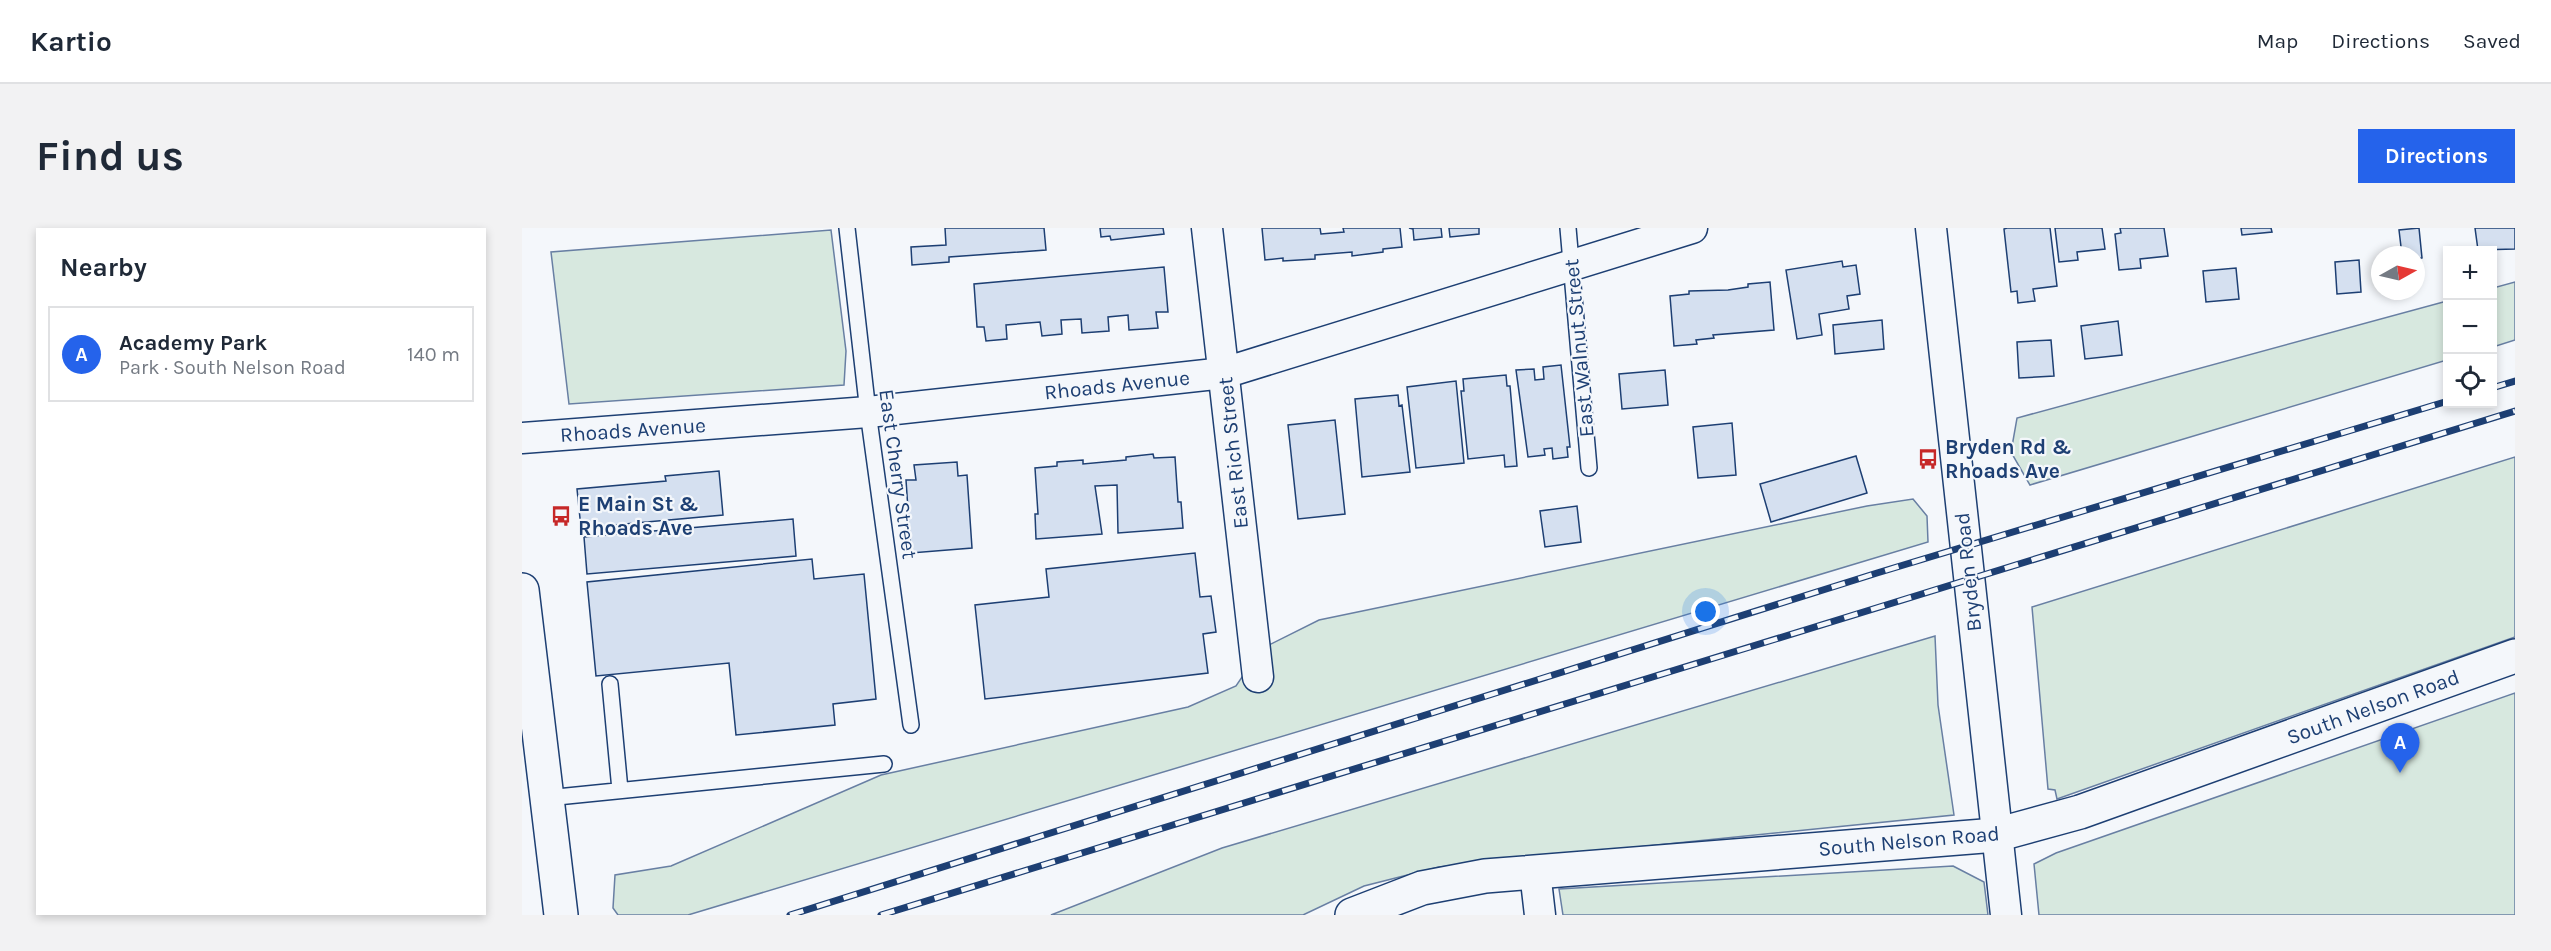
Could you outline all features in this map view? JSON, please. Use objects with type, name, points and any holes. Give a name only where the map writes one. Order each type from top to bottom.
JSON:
[{"type":"main road","points":[[522,590],[561,915]]},
{"type":"main road","name":"South Nelson Road","points":[[1352,915],[1422,888],[1485,876],[1996,835],[2080,812],[2515,656]]},
{"type":"street","name":"East Rich Street","points":[[1207,228],[1258,677]]},
{"type":"street","name":"Rhoads Avenue","points":[[522,438],[868,412],[1224,373],[1692,228]]},
{"type":"street","name":"Bryden Road","points":[[1931,228],[2006,915]]},
{"type":"street","points":[[1535,872],[1540,915]]},
{"type":"lane","name":"East Cherry Street","points":[[847,228],[868,412],[911,725]]},
{"type":"lane","name":"East Walnut Street","points":[[1568,228],[1589,468]]},
{"type":"lane","points":[[610,684],[620,790]]},
{"type":"lane","points":[[547,798],[884,764]]},
{"type":"shaded area","points":[[831,230],[846,351],[844,385],[569,404],[551,252]]},
{"type":"shaded area","points":[[2515,282],[2515,340],[2497,346],[2497,300],[2497,287]]},
{"type":"shaded area","points":[[2443,302],[2443,361],[2030,485],[2011,452],[2017,418]]},
{"type":"shaded area","points":[[2515,457],[2515,637],[2057,799],[2055,790],[2048,789],[2032,607]]},
{"type":"shaded area","points":[[1913,499],[1927,516],[1928,542],[688,915],[618,915],[613,908],[615,875],[671,866],[881,775],[1188,707],[1236,686],[1261,649],[1319,620],[1867,506]]},
{"type":"shaded area","points":[[1935,636],[1938,705],[1954,815],[1439,867],[1364,886],[1303,915],[1051,915],[1222,848]]},
{"type":"shaded area","points":[[2515,693],[2515,915],[2039,915],[2034,864],[2056,853]]},
{"type":"shaded area","points":[[1953,866],[1984,882],[1988,915],[1563,915],[1559,889]]},
{"type":"building","points":[[945,228],[1044,228],[1046,250],[949,257],[949,262],[912,265],[911,247],[946,245]]},
{"type":"building","points":[[1100,228],[1163,228],[1164,234],[1111,240],[1110,236],[1101,237]]},
{"type":"building","points":[[1262,228],[1320,228],[1321,234],[1344,232],[1343,228],[1400,228],[1402,247],[1352,256],[1352,252],[1315,255],[1315,259],[1265,260]]},
{"type":"building","points":[[1409,228],[1441,228],[1442,237],[1414,240],[1413,229]]},
{"type":"building","points":[[1449,228],[1479,228],[1479,234],[1450,237]]},
{"type":"building","points":[[2050,228],[2057,286],[2033,289],[2035,301],[2018,303],[2017,291],[2011,292],[2004,229]]},
{"type":"building","points":[[2055,228],[2102,228],[2105,249],[2077,252],[2078,260],[2059,262]]},
{"type":"building","points":[[2120,228],[2164,228],[2168,256],[2140,259],[2141,268],[2119,270],[2115,234],[2121,233]]},
{"type":"building","points":[[2241,228],[2271,228],[2272,232],[2242,235]]},
{"type":"building","points":[[2419,228],[2421,246],[2401,246],[2399,230]]},
{"type":"building","points":[[2475,228],[2515,228],[2515,249],[2497,249],[2497,246],[2477,246]]},
{"type":"building","points":[[2359,260],[2361,292],[2337,294],[2335,262]]},
{"type":"building","points":[[1842,261],[1843,267],[1856,265],[1860,294],[1847,296],[1849,309],[1819,314],[1822,335],[1797,339],[1786,270]]},
{"type":"building","points":[[1164,267],[1168,312],[1156,312],[1158,328],[1129,330],[1128,315],[1108,317],[1109,331],[1082,333],[1081,319],[1061,320],[1062,334],[1042,336],[1040,322],[1006,325],[1007,339],[986,341],[984,327],[977,327],[974,284]]},
{"type":"building","points":[[2236,268],[2239,299],[2206,302],[2203,271]]},
{"type":"building","points":[[1770,282],[1774,330],[1713,335],[1714,338],[1696,340],[1697,344],[1674,346],[1670,296],[1689,294],[1689,291],[1728,290],[1748,287],[1748,284]]},
{"type":"building","points":[[1882,320],[1884,349],[1835,354],[1833,325]]},
{"type":"building","points":[[2118,321],[2122,355],[2085,359],[2081,326]]},
{"type":"building","points":[[2051,340],[2054,376],[2019,378],[2017,342]]},
{"type":"building","points":[[1561,365],[1570,447],[1567,447],[1568,457],[1553,459],[1552,448],[1544,449],[1545,455],[1528,457],[1516,370],[1534,369],[1535,380],[1544,379],[1543,367]]},
{"type":"building","points":[[1665,370],[1668,405],[1622,409],[1619,374]]},
{"type":"building","points":[[1506,375],[1507,386],[1510,386],[1517,466],[1505,467],[1504,455],[1468,459],[1461,391],[1464,391],[1463,379]]},
{"type":"building","points":[[1456,381],[1464,463],[1416,468],[1407,387]]},
{"type":"building","points":[[1398,395],[1399,406],[1402,405],[1410,472],[1362,477],[1355,399]]},
{"type":"building","points":[[1335,420],[1345,514],[1298,519],[1288,425]]},
{"type":"building","points":[[1732,423],[1736,475],[1698,478],[1693,427]]},
{"type":"building","points":[[1153,454],[1154,458],[1175,457],[1178,502],[1181,502],[1183,528],[1118,533],[1117,485],[1095,486],[1102,534],[1036,539],[1035,514],[1038,514],[1035,468],[1057,466],[1057,462],[1083,460],[1083,464],[1126,460],[1126,457]]},
{"type":"building","points":[[1856,456],[1867,493],[1771,522],[1760,484]]},
{"type":"building","points":[[957,462],[958,476],[967,475],[972,548],[911,553],[906,480],[916,480],[914,465]]},
{"type":"building","points":[[719,471],[723,515],[581,528],[577,489],[666,481],[665,476]]},
{"type":"building","points":[[1577,506],[1581,542],[1545,547],[1540,511]]},
{"type":"building","points":[[793,519],[796,556],[587,574],[584,537]]},
{"type":"building","points":[[1195,553],[1200,597],[1211,596],[1216,632],[1203,634],[1208,673],[985,699],[975,605],[1049,597],[1046,569]]},
{"type":"building","points":[[812,559],[814,579],[864,574],[876,699],[833,704],[835,725],[736,735],[729,663],[596,676],[587,582]]},
{"type":"railway","points":[[2497,386],[2515,381]]},
{"type":"railway","points":[[790,915],[1877,573],[2443,403]]},
{"type":"railway","points":[[881,915],[2515,411]]},
{"type":"place","name":"Bryden Rd & Rhoads Ave","points":[[1928,459]]},
{"type":"place","name":"E Main St & Rhoads Ave","points":[[561,516]]},
{"type":"place","name":"Academy Park","points":[[2400,773]]}]
